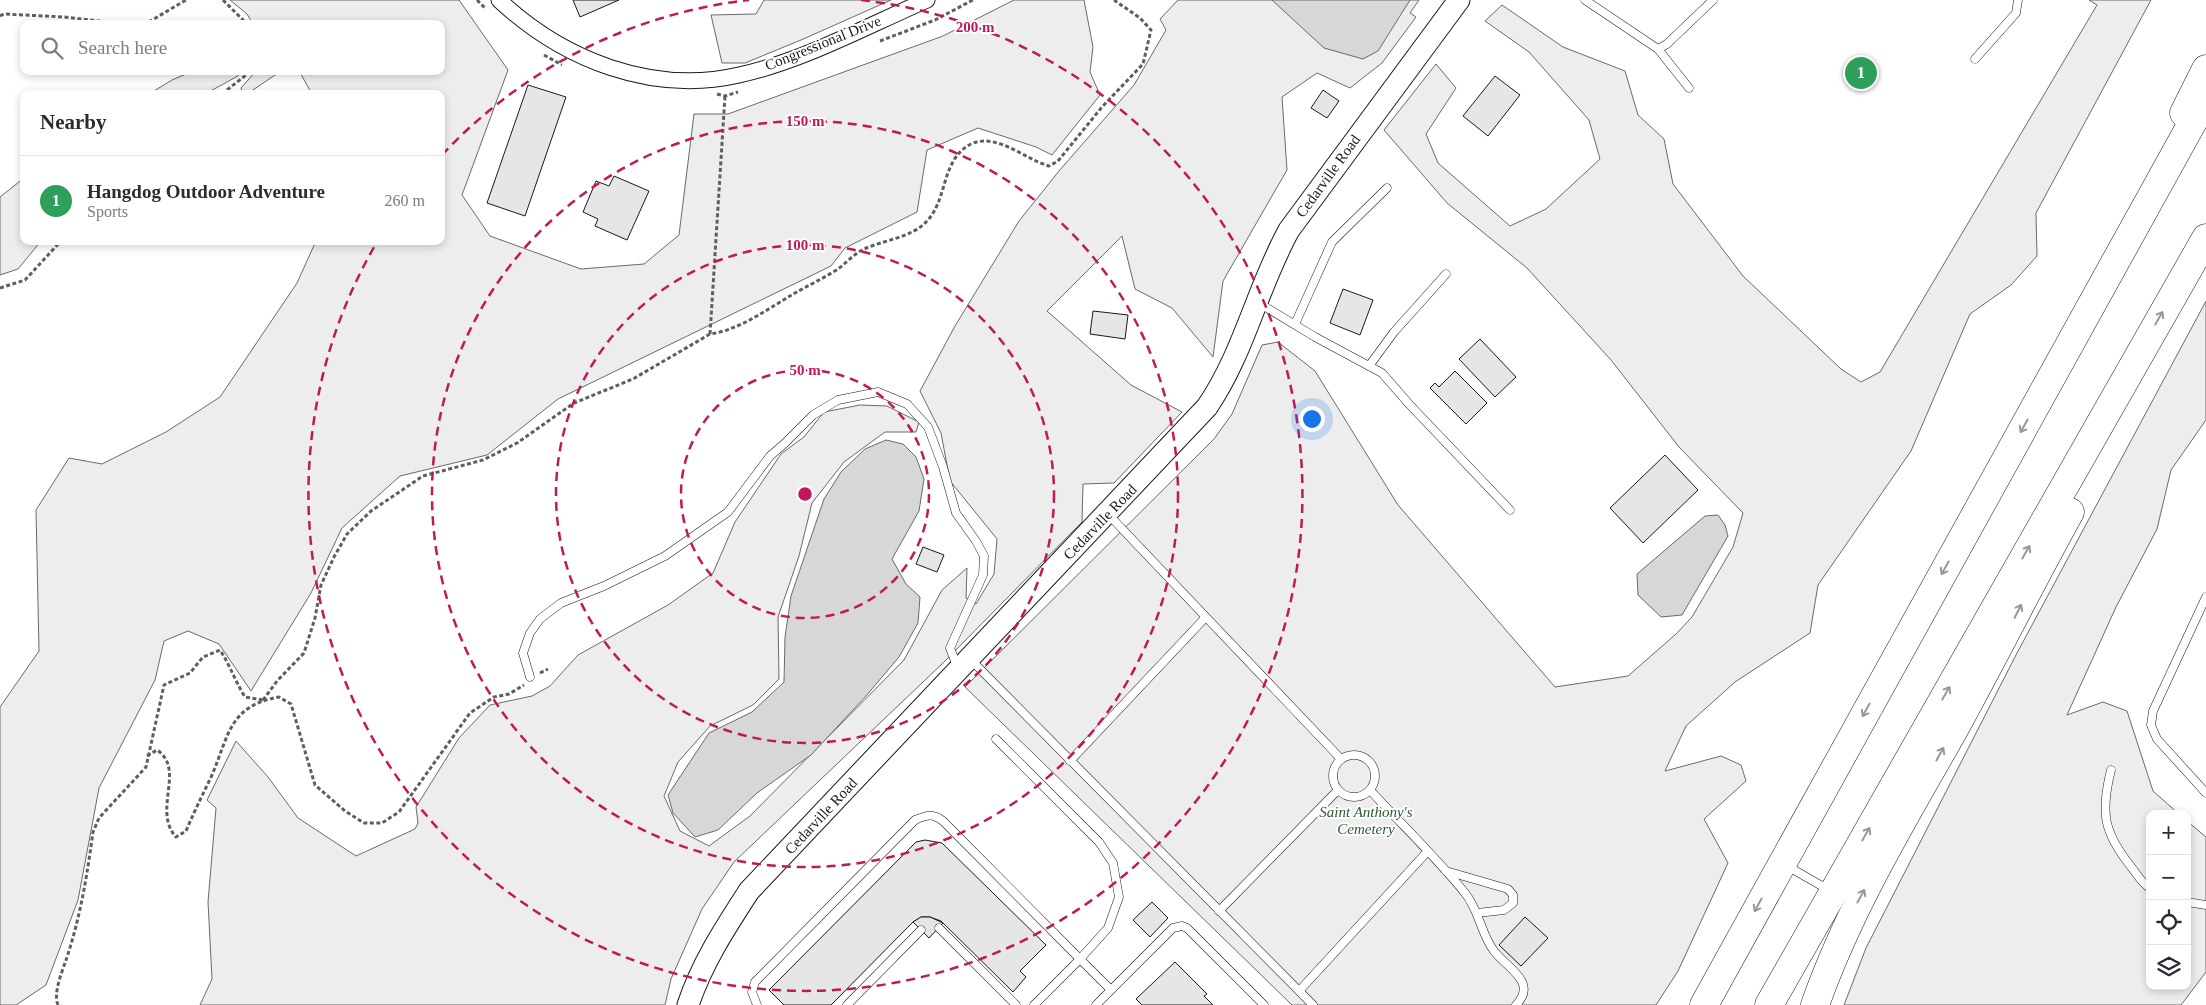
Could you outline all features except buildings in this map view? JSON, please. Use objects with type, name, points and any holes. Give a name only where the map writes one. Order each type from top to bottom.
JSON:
[{"type":"highway","points":[[2048,383],[2206,69]]},
{"type":"highway","points":[[1704,1005],[1781,862],[2206,98]]},
{"type":"highway","points":[[1769,1005],[2206,238]]},
{"type":"highway","points":[[1815,1005],[1854,909],[1998,650],[2106,445],[2135,361]]},
{"type":"highway","points":[[1787,1005],[1836,915],[1833,892]]},
{"type":"main road","name":"Cedarville Road","points":[[688,1005],[699,973],[723,930],[749,891],[1207,408],[1234,362],[1255,301],[1276,254],[1303,208],[1458,0]]},
{"type":"street","name":"Congressional Drive","points":[[501,1],[527,24],[557,44],[605,67],[643,77],[680,82],[739,75],[794,57],[926,0]]},
{"type":"street","points":[[695,1005],[699,973]]},
{"type":"lane","points":[[1585,0],[1658,50],[1690,88]]},
{"type":"lane","points":[[1597,8],[1602,0]]},
{"type":"lane","points":[[1658,50],[1667,44],[1714,0]]},
{"type":"lane","points":[[1975,59],[2016,13],[2018,0]]},
{"type":"lane","points":[[1295,324],[1332,242],[1387,188]]},
{"type":"lane","points":[[1369,366],[1394,332],[1446,274]]},
{"type":"lane","points":[[1255,301],[1382,373],[1428,425],[1510,510]]},
{"type":"lane","points":[[530,677],[523,653],[530,633],[540,619],[561,603],[604,586],[665,556],[728,512],[770,456],[812,415],[838,400],[878,392],[907,404],[928,426],[943,467],[956,513],[976,540],[984,556],[982,576],[950,648],[964,665],[1070,761],[1313,1005]]},
{"type":"lane","points":[[1108,514],[1341,759]]},
{"type":"lane","points":[[2206,597],[2153,711],[2151,725],[2157,739],[2206,793]]},
{"type":"lane","points":[[1070,761],[1205,618]]},
{"type":"lane","points":[[996,739],[1099,842],[1113,863],[1120,897],[1108,928],[1034,1005]]},
{"type":"lane","points":[[1354,754],[1367,758],[1375,777],[1370,790],[1358,797],[1344,794],[1338,790],[1332,778],[1336,764],[1341,759],[1354,754]]},
{"type":"lane","points":[[2111,770],[2106,789],[2106,819],[2114,845],[2146,883]]},
{"type":"lane","points":[[1219,911],[1338,790]]},
{"type":"lane","points":[[1370,790],[1466,894],[1494,951],[1518,976],[1525,987],[1524,997],[1516,1005]]},
{"type":"lane","points":[[757,1005],[752,992],[755,982],[915,820],[927,815],[935,816],[943,821],[1111,990]]},
{"type":"lane","points":[[1299,991],[1426,852]]},
{"type":"lane","points":[[1781,862],[1833,892]]},
{"type":"lane","points":[[1444,871],[1508,889],[1513,895],[1513,903],[1504,910],[1477,913]]},
{"type":"lane","points":[[2191,903],[2206,905]]},
{"type":"lane","points":[[1096,1005],[1173,928],[1182,926],[1188,928],[1264,1005]]},
{"type":"lane","points":[[939,928],[1016,1005]]},
{"type":"lane","points":[[847,1005],[921,930]]},
{"type":"path","points":[[152,20],[186,0]]},
{"type":"path","points":[[223,0],[243,20]]},
{"type":"path","points":[[477,0],[486,9]]},
{"type":"path","points":[[877,42],[935,20],[973,0]]},
{"type":"path","points":[[263,700],[277,681],[304,653],[315,618],[321,586],[334,557],[347,534],[371,511],[423,476],[483,460],[517,443],[574,403],[633,379],[710,334],[720,332],[756,316],[819,281],[861,250],[908,233],[926,223],[937,210],[948,170],[958,154],[972,144],[988,141],[1023,154],[1036,163],[1049,166],[1058,161],[1102,107],[1142,64],[1148,49],[1151,30],[1140,18],[1114,0]]},
{"type":"path","points":[[0,16],[4,14],[90,20]]},
{"type":"path","points":[[537,51],[552,61],[568,67]]},
{"type":"path","points":[[227,90],[246,75]]},
{"type":"path","points":[[713,94],[725,96],[744,91]]},
{"type":"path","points":[[710,334],[725,96]]},
{"type":"path","points":[[0,288],[25,280],[57,245]]},
{"type":"path","points":[[58,1005],[56,1000],[61,976],[74,936],[93,832],[99,818],[146,767],[164,685],[190,672],[203,657],[220,650],[229,663],[235,680],[245,697],[263,700]]},
{"type":"path","points":[[147,756],[157,750],[163,754],[169,764],[165,818],[169,830],[176,837],[186,831],[232,723],[246,708],[263,700],[279,696],[291,704],[315,785],[345,811],[364,823],[382,824],[399,812],[470,713],[494,697],[509,694],[523,685],[530,677],[548,669]]},
{"type":"shaded area","points":[[230,0],[459,0],[508,70],[462,195],[490,236],[581,269],[644,264],[679,235],[694,114],[728,114],[943,36],[1014,0],[1084,0],[1093,47],[1090,72],[1100,95],[1052,155],[1036,147],[978,128],[927,150],[917,212],[845,248],[831,266],[558,399],[487,455],[400,476],[342,528],[311,593],[251,691],[219,644],[188,631],[164,641],[155,680],[99,788],[78,900],[46,985],[16,1005],[0,1005],[0,707],[39,651],[36,510],[69,458],[102,464],[166,432],[220,397],[297,283],[314,245],[445,245],[445,90],[310,90],[301,75],[445,75],[445,20],[251,20],[247,14]]},
{"type":"shaded area","points":[[764,0],[891,0],[745,63],[722,63],[711,15],[756,14]]},
{"type":"shaded area","points":[[1178,0],[1419,0],[1410,13],[1416,17],[1382,63],[1350,88],[1317,73],[1282,97],[1287,170],[1223,281],[1213,357],[1172,308],[1135,289],[1122,236],[1047,311],[1131,385],[1182,412],[1114,483],[1083,484],[1082,522],[944,662],[734,862],[702,909],[671,979],[665,1005],[200,1005],[212,979],[208,902],[216,808],[207,800],[236,741],[268,777],[298,818],[356,856],[415,829],[418,823],[416,807],[459,738],[490,705],[532,696],[550,686],[578,655],[668,605],[713,573],[735,522],[781,454],[804,437],[824,412],[860,405],[887,406],[919,422],[916,432],[885,432],[844,462],[812,503],[799,556],[778,617],[779,679],[753,705],[710,726],[678,762],[664,796],[680,831],[709,846],[750,816],[904,660],[942,590],[967,568],[966,598],[976,604],[994,574],[997,539],[950,481],[941,433],[920,391],[955,326],[1019,221],[1059,171],[1134,85],[1166,30],[1160,19]]},
{"type":"shaded area","points":[[1272,0],[1410,0],[1378,51],[1363,59],[1324,48]]},
{"type":"shaded area","points":[[2089,0],[2151,0],[2036,213],[2037,256],[2011,285],[1970,314],[1911,451],[1818,585],[1810,633],[1735,682],[1686,726],[1665,771],[1721,756],[1741,765],[1746,781],[1704,819],[1728,863],[1678,971],[1656,1005],[1292,1005],[965,687],[1214,439],[1232,414],[1262,345],[1278,342],[1315,371],[1398,505],[1555,687],[1628,676],[1676,634],[1692,617],[1733,547],[1743,513],[1679,447],[1611,360],[1527,268],[1447,203],[1384,130],[1436,64],[1456,88],[1426,134],[1438,163],[1510,226],[1546,209],[1600,159],[1589,120],[1529,52],[1485,21],[1502,5],[1563,47],[1625,71],[1638,115],[1664,139],[1673,184],[1743,276],[1841,369],[1861,382],[1880,372],[2097,5]]},
{"type":"shaded area","points":[[184,75],[239,75],[212,90],[156,90]]},
{"type":"shaded area","points":[[252,75],[275,75],[253,90],[242,90],[241,88]]},
{"type":"shaded area","points":[[20,181],[20,245],[38,245],[18,269],[0,275],[0,197]]},
{"type":"shaded area","points":[[2206,301],[2206,420],[2171,470],[2157,529],[2116,607],[2067,715],[2103,702],[2127,711],[2153,791],[2174,810],[2146,810],[2146,990],[2191,990],[2191,824],[2206,837],[2206,972],[2181,1005],[1844,1005],[1866,948],[2017,653]]},
{"type":"shaded area","points":[[886,440],[903,444],[916,457],[924,479],[919,511],[892,559],[906,584],[920,597],[918,623],[899,657],[866,696],[811,755],[757,793],[718,830],[695,837],[673,813],[668,795],[709,733],[752,712],[784,682],[785,637],[791,596],[824,499],[841,472],[865,449]]},
{"type":"shaded area","points":[[1718,515],[1725,525],[1728,536],[1682,615],[1661,617],[1638,595],[1637,574],[1705,516]]},
{"type":"place","name":"Hangdog Outdoor Adventure","points":[[1861,73]]},
{"type":"park label","name":"Saint Anthony's Cemetery","points":[[1366,820]]}]
